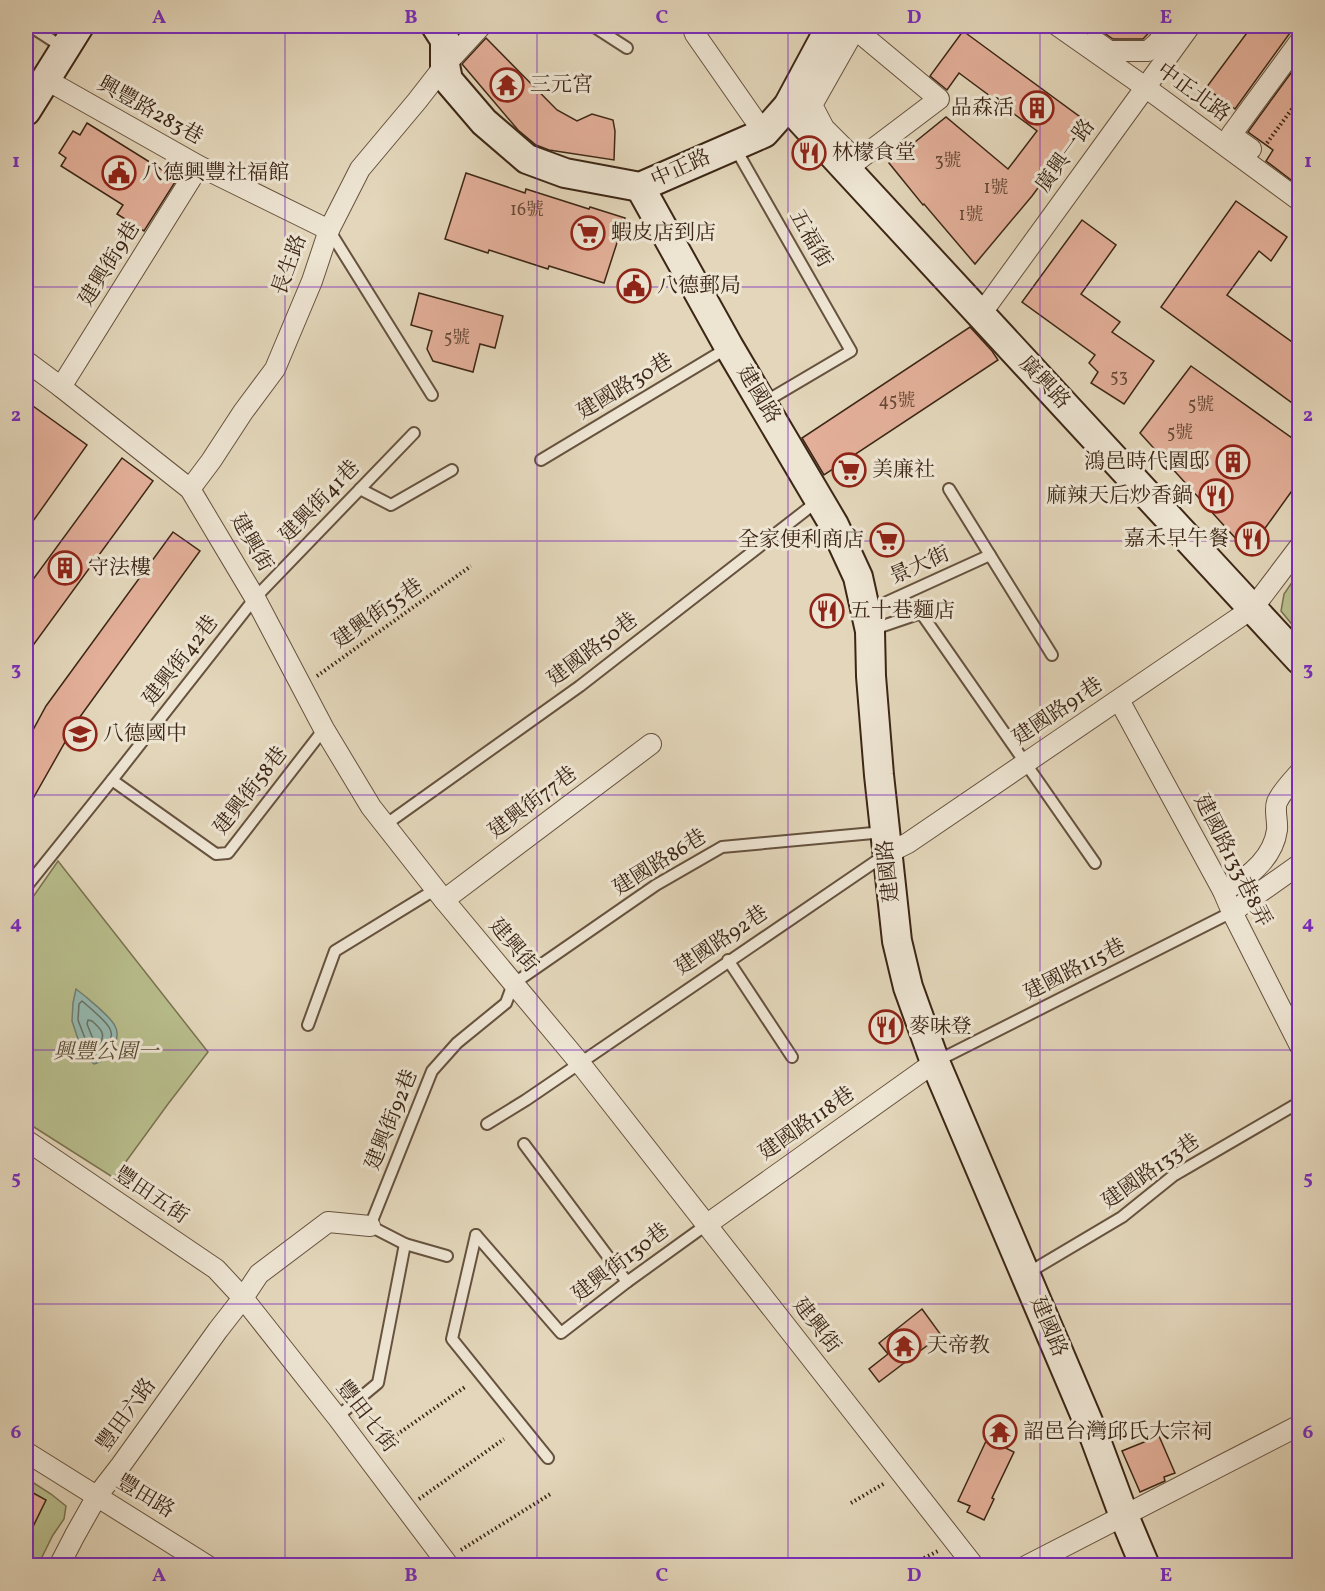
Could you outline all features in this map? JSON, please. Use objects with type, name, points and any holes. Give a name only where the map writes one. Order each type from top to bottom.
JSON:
[{"type":"street","name":"中正路","points":[[436,26],[445,40],[445,65],[448,80],[484,122],[527,159],[565,173],[640,187],[764,133],[788,106],[831,26]]},
{"type":"street","name":"長生路","points":[[190,489],[275,369],[312,281],[329,230],[360,169],[445,65],[481,26]]},
{"type":"street","points":[[692,26],[726,81],[764,133]]},
{"type":"street","name":"中正北路","points":[[1058,26],[1299,201]]},
{"type":"street","points":[[1073,26],[1108,51],[1138,52],[1148,51],[1170,26]]},
{"type":"street","name":"廣興一路","points":[[981,314],[1190,26]]},
{"type":"street","points":[[855,29],[939,99],[857,161],[824,128],[812,105],[855,29]]},
{"type":"street","points":[[26,111],[72,37]]},
{"type":"street","points":[[1299,41],[1231,135],[1299,184]]},
{"type":"street","name":"興豐路283巷","points":[[45,79],[199,166],[329,230]]},
{"type":"street","name":"廣興路","points":[[788,106],[1299,660]]},
{"type":"street","name":"建興街9巷","points":[[61,387],[199,166]]},
{"type":"street","name":"建國路","points":[[640,187],[729,347],[834,525],[858,577],[868,621],[886,843],[897,941],[908,987],[935,1062],[1095,1438],[1145,1566]]},
{"type":"street","name":"建興街","points":[[26,361],[190,489],[255,598],[324,729],[371,807],[440,895],[579,1062],[974,1566]]},
{"type":"street","name":"建國路91巷","points":[[886,843],[908,843],[1253,608],[1299,546]]},
{"type":"street","name":"建國路133巷8弄","points":[[1119,700],[1223,891],[1299,1046]]},
{"type":"street","name":"建興街77巷","points":[[440,895],[651,744]]},
{"type":"street","points":[[1223,891],[1253,872],[1270,853],[1277,830],[1276,803],[1299,772]]},
{"type":"street","points":[[1232,912],[1299,864]]},
{"type":"street","name":"建國路118巷","points":[[706,1225],[935,1062]]},
{"type":"street","name":"豐田五街","points":[[26,1140],[216,1269],[243,1298]]},
{"type":"street","name":"豐田六路","points":[[59,1566],[97,1496],[259,1274],[328,1222],[370,1226]]},
{"type":"street","name":"豐田七街","points":[[243,1298],[448,1563]]},
{"type":"street","points":[[1026,1566],[1299,1425]]},
{"type":"street","name":"豐田路","points":[[26,1452],[208,1566]]},
{"type":"lane","points":[[30,26],[72,37]]},
{"type":"lane","points":[[593,26],[627,48]]},
{"type":"lane","name":"五福街","points":[[734,146],[851,351],[763,403]]},
{"type":"lane","points":[[329,230],[432,395]]},
{"type":"lane","name":"建國路30巷","points":[[541,460],[729,347]]},
{"type":"lane","name":"建興街41巷","points":[[255,598],[414,433]]},
{"type":"lane","points":[[360,489],[391,505],[452,470]]},
{"type":"lane","points":[[949,489],[1052,655]]},
{"type":"lane","name":"建國路50巷","points":[[385,825],[580,686],[820,500]]},
{"type":"lane","name":"景大街","points":[[868,621],[990,555]]},
{"type":"lane","name":"建興街42巷","points":[[26,887],[255,598]]},
{"type":"lane","points":[[868,621],[921,614],[1095,863]]},
{"type":"lane","name":"建興街58巷","points":[[112,780],[216,854],[228,853],[324,729]]},
{"type":"lane","name":"建國路92巷","points":[[486,1124],[526,1100],[728,960],[886,843]]},
{"type":"lane","name":"建國路86巷","points":[[513,984],[656,885],[722,847],[886,843]]},
{"type":"lane","points":[[308,1025],[335,951],[440,895]]},
{"type":"lane","name":"建國路115巷","points":[[935,1062],[1232,912]]},
{"type":"lane","points":[[728,960],[792,1057]]},
{"type":"lane","name":"建興街92巷","points":[[370,1226],[432,1071],[457,1043],[506,1004],[513,984]]},
{"type":"lane","name":"建國路133巷","points":[[1026,1274],[1122,1217],[1173,1176],[1299,1102]]},
{"type":"lane","points":[[524,1144],[627,1282]]},
{"type":"lane","name":"建興街130巷","points":[[548,1458],[452,1339],[476,1235],[561,1333],[706,1225]]},
{"type":"lane","points":[[370,1226],[405,1244],[447,1256]]},
{"type":"lane","points":[[337,1417],[378,1383],[405,1244]]},
{"type":"path","points":[[1258,155],[1299,98]]},
{"type":"path","name":"建興街55巷","points":[[302,687],[471,566]]},
{"type":"path","points":[[367,1456],[465,1387]]},
{"type":"path","points":[[406,1508],[504,1439]]},
{"type":"path","points":[[850,1503],[901,1474]]},
{"type":"path","points":[[448,1563],[552,1493]]},
{"type":"path","points":[[908,1566],[955,1542]]},
{"type":"green space","points":[[1299,572],[1300,633],[1281,611],[1284,594]]},
{"type":"green space","name":"興豐公園一","points":[[58,861],[208,1052],[114,1178],[26,1122],[26,907]]},
{"type":"green space","points":[[26,1478],[66,1506],[64,1519],[38,1565],[26,1565]]},
{"type":"water","points":[[76,989],[108,1017],[117,1030],[113,1049],[102,1061],[94,1064],[87,1058],[80,1045],[72,1021]]},
{"type":"building","points":[[1079,26],[1155,26],[1143,39],[1113,39],[1096,29],[1088,32]]},
{"type":"building","points":[[1252,26],[1295,26],[1235,109],[1206,88]]},
{"type":"building","points":[[963,31],[1087,122],[1032,196],[975,264],[889,163],[946,117],[1008,169],[1037,131],[959,73],[947,90],[930,76]]},
{"type":"building","name":"三元宮","points":[[486,38],[557,110],[577,121],[592,114],[613,120],[614,160],[549,150],[536,145],[518,130],[462,64]]},
{"type":"building","points":[[1299,62],[1299,186],[1266,161],[1273,150],[1248,132]]},
{"type":"building","name":"八德興豐社福館","points":[[87,123],[177,179],[144,231],[117,214],[123,205],[61,166],[66,158],[59,153],[73,131],[80,135]]},
{"type":"building","points":[[466,173],[525,193],[526,189],[625,218],[604,283],[549,266],[548,269],[489,250],[488,253],[445,239]]},
{"type":"building","points":[[1236,201],[1287,237],[1271,261],[1259,251],[1227,295],[1299,347],[1299,408],[1161,307]]},
{"type":"building","points":[[1082,220],[1116,245],[1081,294],[1120,322],[1112,332],[1154,361],[1124,404],[1091,383],[1098,372],[1089,363],[1095,355],[1022,302]]},
{"type":"building","points":[[419,293],[503,316],[495,348],[480,344],[473,372],[433,361],[427,349],[432,331],[411,325]]},
{"type":"building","points":[[970,327],[998,360],[824,475],[802,438]]},
{"type":"building","name":"鴻邑時代園邸","points":[[1191,366],[1299,443],[1299,481],[1248,552],[1140,433]]},
{"type":"building","points":[[26,401],[87,445],[26,531]]},
{"type":"building","name":"守法樓","points":[[122,458],[153,481],[26,655],[26,589]]},
{"type":"building","points":[[173,532],[200,551],[77,721],[26,811],[26,743],[46,706]]},
{"type":"building","name":"天帝教","points":[[922,1309],[941,1335],[879,1382],[869,1369],[888,1354],[879,1343]]},
{"type":"building","points":[[1159,1436],[1175,1473],[1164,1477],[1165,1481],[1140,1492],[1122,1451]]},
{"type":"building","points":[[987,1439],[1014,1452],[984,1520],[967,1512],[970,1506],[958,1501]]},
{"type":"building","points":[[26,1489],[46,1500],[26,1541]]},
{"type":"place","name":"三元宮","points":[[507,85]]},
{"type":"place","name":"品森活","points":[[1037,108]]},
{"type":"place","name":"林檬食堂","points":[[809,153]]},
{"type":"place","name":"八德興豐社福館","points":[[119,173]]},
{"type":"place","name":"蝦皮店到店","points":[[588,233]]},
{"type":"place","name":"八德郵局","points":[[634,286]]},
{"type":"place","name":"鴻邑時代園邸","points":[[1233,462]]},
{"type":"place","name":"美廉社","points":[[849,470]]},
{"type":"place","name":"麻辣天后炒香鍋","points":[[1216,496]]},
{"type":"place","name":"嘉禾早午餐","points":[[1252,539]]},
{"type":"place","name":"全家便利商店","points":[[887,540]]},
{"type":"place","name":"守法樓","points":[[65,568]]},
{"type":"place","name":"五十巷麵店","points":[[827,611]]},
{"type":"place","name":"八德國中","points":[[80,734]]},
{"type":"place","name":"麥味登","points":[[886,1027]]},
{"type":"place","name":"天帝教","points":[[904,1346]]},
{"type":"place","name":"詔邑台灣邱氏大宗祠","points":[[1000,1432]]}]
